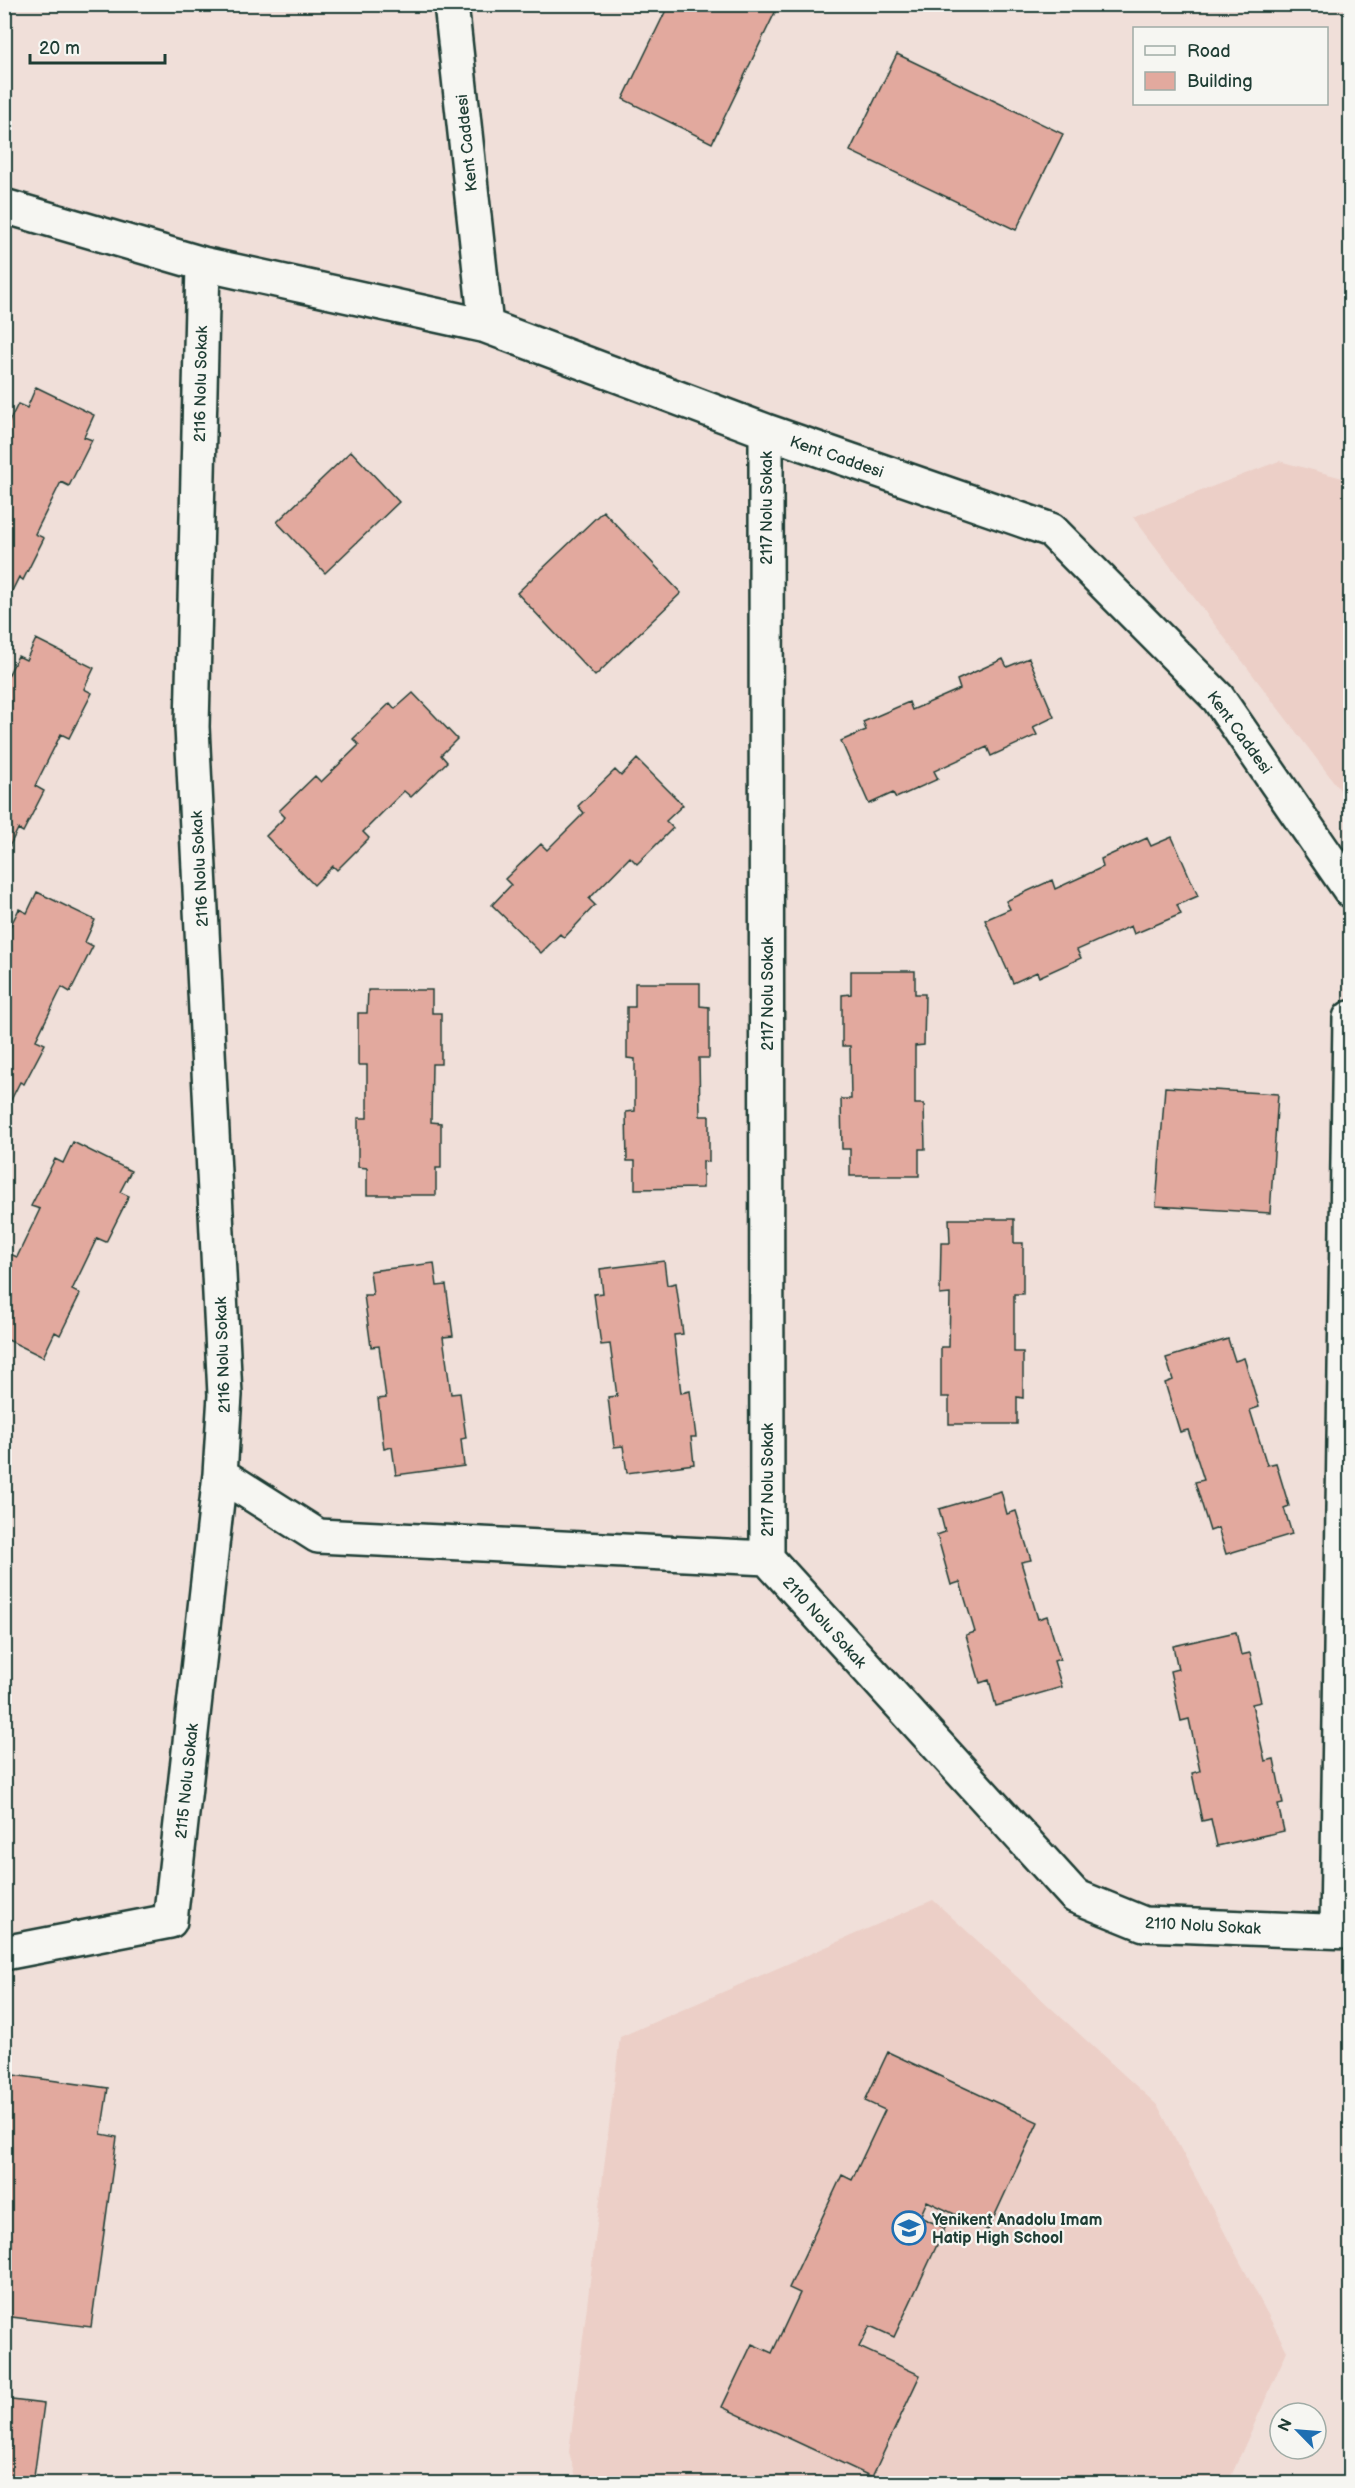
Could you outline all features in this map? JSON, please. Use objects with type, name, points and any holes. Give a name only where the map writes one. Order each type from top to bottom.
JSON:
[{"type":"street","name":"Kent Caddesi","points":[[451,4],[486,326],[766,431],[1051,530],[1218,698],[1350,890]]},
{"type":"street","points":[[4,206],[203,264],[486,326]]},
{"type":"street","name":"2116 Nolu Sokak","points":[[203,264],[192,727],[225,1395],[220,1474]]},
{"type":"street","name":"2117 Nolu Sokak","points":[[766,431],[767,1558]]},
{"type":"street","points":[[1343,1931],[1350,1018]]},
{"type":"street","points":[[220,1474],[318,1536],[767,1558]]},
{"type":"street","name":"2115 Nolu Sokak","points":[[4,1953],[170,1921],[220,1474]]},
{"type":"street","name":"2110 Nolu Sokak","points":[[767,1558],[1076,1896],[1144,1924],[1343,1931]]},
{"type":"shaded area","points":[[1279,461],[1350,480],[1350,803],[1133,517]]},
{"type":"shaded area","name":"Yenikent Anadolu Imam Hatip High School","points":[[933,1900],[1158,2106],[1287,2351],[1228,2483],[578,2484],[569,2452],[620,2037]]},
{"type":"building","points":[[669,4],[779,4],[712,143],[623,99]]},
{"type":"building","points":[[897,54],[1063,134],[1016,230],[850,151]]},
{"type":"building","points":[[36,387],[94,415],[84,437],[92,440],[69,486],[61,482],[35,534],[44,538],[23,580],[19,577],[7,601],[4,600],[4,432],[18,404],[27,408]]},
{"type":"building","points":[[351,451],[399,502],[325,573],[277,522]]},
{"type":"building","points":[[603,511],[681,593],[595,676],[517,593]]},
{"type":"building","points":[[36,639],[94,668],[84,689],[92,693],[69,738],[61,734],[35,786],[44,791],[23,832],[18,829],[6,853],[4,852],[4,684],[18,656],[26,660]]},
{"type":"building","points":[[1029,658],[1054,717],[1033,727],[1037,735],[991,756],[987,747],[934,771],[938,779],[896,798],[893,793],[869,804],[841,741],[866,730],[863,722],[909,702],[912,710],[960,689],[957,680],[1003,659],[1007,667]]},
{"type":"building","points":[[413,693],[457,739],[441,755],[447,762],[411,797],[404,791],[363,832],[369,838],[337,870],[333,866],[314,885],[266,836],[285,817],[279,811],[315,776],[321,782],[359,745],[353,739],[390,703],[395,709]]},
{"type":"building","points":[[637,759],[683,805],[666,821],[673,828],[637,864],[630,857],[589,899],[595,905],[564,938],[560,934],[541,953],[492,905],[511,885],[505,879],[541,844],[547,850],[584,813],[578,806],[615,770],[621,776]]},
{"type":"building","points":[[1172,837],[1198,896],[1177,905],[1181,914],[1134,934],[1131,926],[1077,950],[1081,958],[1039,977],[1037,972],[1013,983],[985,920],[1010,909],[1006,901],[1052,880],[1055,889],[1103,867],[1101,859],[1147,838],[1151,846]]},
{"type":"building","points":[[37,892],[95,920],[85,942],[93,946],[70,992],[62,987],[36,1040],[45,1044],[24,1084],[20,1082],[8,1106],[4,1105],[4,939],[19,909],[27,913]]},
{"type":"building","points":[[851,971],[915,971],[915,994],[925,994],[924,1045],[915,1046],[915,1104],[924,1104],[925,1149],[919,1149],[919,1176],[850,1176],[850,1149],[842,1149],[841,1099],[851,1099],[850,1046],[842,1046],[842,995],[851,994]]},
{"type":"building","points":[[635,983],[700,983],[700,1006],[709,1007],[709,1058],[699,1058],[700,1116],[709,1116],[709,1162],[703,1161],[703,1188],[635,1189],[635,1161],[627,1161],[626,1112],[635,1111],[635,1059],[627,1058],[627,1007],[635,1007]]},
{"type":"building","points":[[368,990],[432,990],[432,1013],[441,1013],[441,1064],[432,1064],[431,1122],[441,1123],[441,1168],[436,1168],[436,1195],[367,1195],[367,1168],[358,1167],[358,1118],[367,1118],[367,1065],[358,1065],[358,1013],[367,1013]]},
{"type":"building","points":[[1165,1087],[1278,1094],[1270,1213],[1156,1206]]},
{"type":"building","points":[[73,1142],[131,1171],[120,1192],[129,1196],[106,1242],[97,1238],[72,1290],[80,1294],[60,1335],[55,1332],[43,1357],[4,1338],[4,1261],[8,1253],[17,1257],[40,1209],[31,1206],[55,1159],[63,1163]]},
{"type":"building","points":[[949,1219],[1014,1219],[1014,1243],[1023,1243],[1023,1294],[1014,1294],[1014,1352],[1023,1352],[1023,1398],[1017,1397],[1017,1424],[949,1424],[949,1397],[941,1397],[941,1347],[949,1347],[950,1294],[940,1295],[941,1243],[950,1243]]},
{"type":"building","points":[[664,1261],[667,1285],[676,1283],[683,1334],[674,1335],[681,1393],[690,1391],[696,1437],[691,1437],[694,1464],[627,1473],[623,1446],[614,1447],[608,1397],[617,1396],[610,1344],[601,1345],[594,1294],[603,1293],[600,1269]]},
{"type":"building","points":[[434,1263],[437,1286],[446,1285],[453,1336],[443,1337],[451,1394],[460,1393],[466,1438],[461,1439],[464,1466],[396,1475],[392,1447],[384,1449],[378,1399],[386,1398],[379,1346],[371,1347],[364,1295],[373,1295],[370,1271]]},
{"type":"building","points":[[1228,1339],[1235,1361],[1244,1358],[1259,1407],[1250,1410],[1267,1465],[1276,1463],[1289,1506],[1284,1508],[1292,1534],[1226,1554],[1218,1528],[1210,1531],[1195,1482],[1204,1480],[1188,1430],[1180,1432],[1165,1383],[1173,1380],[1166,1358]]},
{"type":"building","points":[[1001,1491],[1007,1514],[1016,1511],[1031,1560],[1021,1562],[1038,1619],[1047,1616],[1060,1659],[1054,1661],[1062,1687],[996,1706],[989,1680],[980,1683],[966,1635],[975,1632],[960,1582],[951,1585],[937,1535],[945,1532],[939,1509]]},
{"type":"building","points":[[1236,1632],[1241,1655],[1250,1653],[1261,1702],[1252,1704],[1265,1761],[1274,1759],[1283,1804],[1278,1805],[1284,1831],[1217,1846],[1211,1819],[1202,1821],[1192,1773],[1200,1771],[1189,1719],[1181,1721],[1170,1671],[1178,1669],[1173,1646]]},
{"type":"building","points":[[888,2052],[1038,2122],[988,2230],[927,2201],[920,2217],[945,2228],[894,2337],[870,2326],[859,2347],[920,2375],[872,2477],[722,2407],[752,2344],[772,2353],[800,2293],[789,2288],[842,2175],[852,2180],[885,2110],[865,2101]]},
{"type":"building","points":[[13,2075],[108,2088],[101,2134],[117,2137],[91,2327],[4,2316],[4,2106],[8,2106]]},
{"type":"building","points":[[4,2399],[44,2404],[33,2484],[4,2484]]},
{"type":"place","name":"Yenikent Anadolu Imam Hatip High School","points":[[909,2228]]}]
